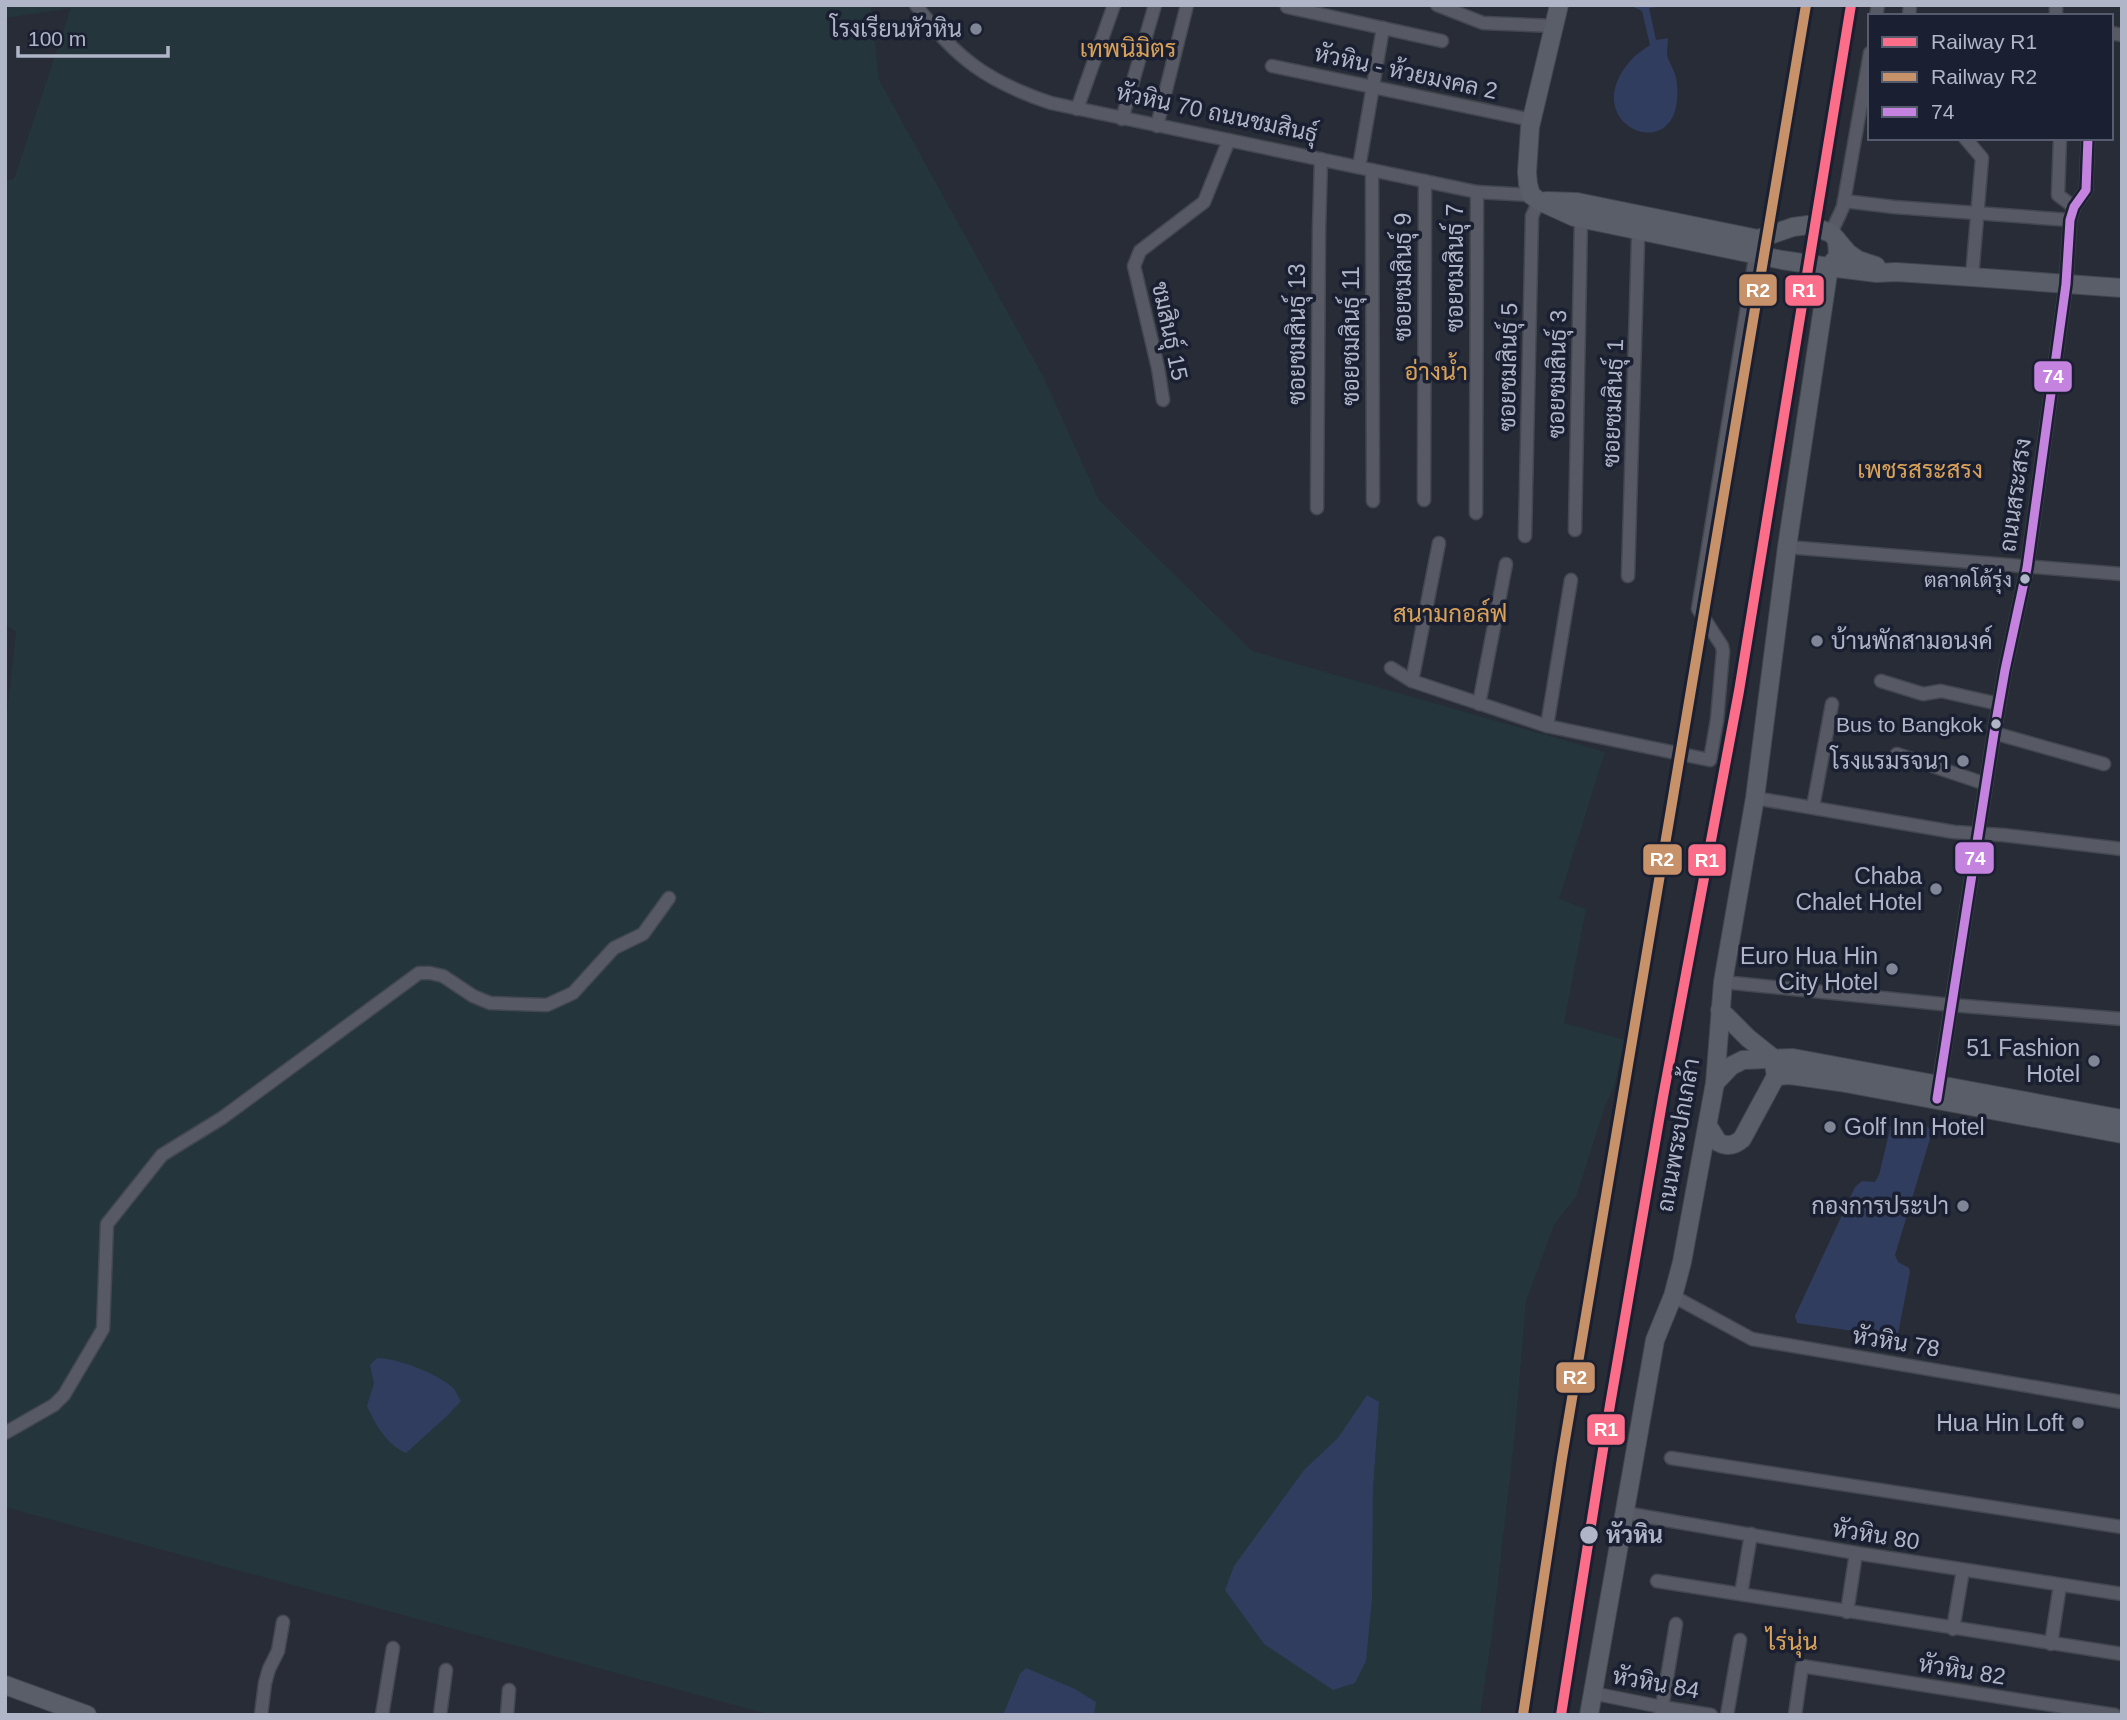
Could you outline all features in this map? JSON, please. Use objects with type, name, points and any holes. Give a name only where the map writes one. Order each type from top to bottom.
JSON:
[{"type":"street","name":"หัวหิน 70 ถนนชมสินธุ์","points":[[916,5],[936,32],[979,71],[1031,96],[1122,119],[1477,192],[1577,202],[1641,223]]},
{"type":"street","points":[[1077,109],[1114,5]]},
{"type":"street","points":[[1122,119],[1155,5]]},
{"type":"street","points":[[1157,126],[1186,5]]},
{"type":"street","points":[[1437,5],[1483,23],[1555,26]]},
{"type":"street","points":[[1535,198],[1527,172],[1532,120],[1559,5]]},
{"type":"street","points":[[1287,7],[1442,41]]},
{"type":"street","name":"ซอยชมสินธุ์ 11","points":[[1373,501],[1365,169],[1372,88],[1383,28]]},
{"type":"street","points":[[1829,267],[1838,256],[1834,237],[1844,201],[1868,64]]},
{"type":"street","name":"หัวหิน - ห้วยมงคล 2","points":[[1272,66],[1532,120]]},
{"type":"street","name":"ชมสินธุ์ 15","points":[[1163,400],[1135,266],[1137,257],[1150,242],[1204,202],[1228,140]]},
{"type":"street","points":[[1967,140],[1982,158],[1972,277]]},
{"type":"street","points":[[2060,140],[2057,195],[2072,213]]},
{"type":"street","name":"ถนนสระสรง","points":[[1938,1092],[1994,733],[2027,568],[2066,284],[2072,213],[2086,190],[2088,140]]},
{"type":"street","name":"ซอยชมสินธุ์ 13","points":[[1317,508],[1321,159]]},
{"type":"street","name":"ซอยชมสินธุ์ 9","points":[[1424,500],[1425,181]]},
{"type":"street","name":"ซอยชมสินธุ์ 7","points":[[1476,513],[1477,192]]},
{"type":"street","name":"หัวหิน 70 ถนนชมสินธุ์","points":[[1535,198],[1581,218],[1641,223],[1757,246],[1790,261],[1829,267],[1877,273],[1896,272],[2122,288]]},
{"type":"street","name":"ซอยชมสินธุ์ 5","points":[[1525,536],[1532,216],[1535,198]]},
{"type":"street","points":[[1844,201],[1977,214],[2072,213]]},
{"type":"street","name":"ซอยชมสินธุ์ 3","points":[[1575,530],[1581,218]]},
{"type":"street","name":"ซอยชมสินธุ์ 1","points":[[1628,576],[1641,223]]},
{"type":"street","name":"หัวหิน 70 ถนนชมสินธุ์","points":[[1757,246],[1788,229],[1808,225],[1834,237],[1858,260],[1896,272]]},
{"type":"street","points":[[1788,229],[1780,240],[1780,247],[1783,256],[1790,261]]},
{"type":"street","points":[[1391,668],[1412,681],[1547,726],[1710,760],[1724,651],[1698,609],[1757,246]]},
{"type":"street","name":"ถนนพระปกเกล้า","points":[[1589,1715],[1654,1340],[1673,1296],[1682,1262],[1708,1126],[1715,1083],[1723,982],[1755,798],[1787,547],[1829,267]]},
{"type":"street","points":[[1412,681],[1439,544]]},
{"type":"street","points":[[1787,547],[2122,574]]},
{"type":"street","points":[[1479,704],[1506,564]]},
{"type":"street","points":[[1547,726],[1571,580]]},
{"type":"street","points":[[1881,681],[1923,694],[1941,691],[1999,704]]},
{"type":"street","points":[[1813,807],[1832,705]]},
{"type":"street","points":[[1994,733],[2104,764]]},
{"type":"street","points":[[1897,754],[1986,784]]},
{"type":"street","points":[[1755,798],[1954,832],[2122,849]]},
{"type":"street","points":[[5,1433],[54,1405],[64,1395],[103,1329],[107,1224],[162,1155],[222,1118],[419,973],[443,976],[473,996],[490,1003],[547,1005],[573,993],[614,948],[643,934],[668,898]]},
{"type":"street","points":[[1723,982],[2122,1019]]},
{"type":"street","points":[[1720,1010],[1774,1067]]},
{"type":"street","points":[[1699,1167],[1714,1152],[1742,1139],[1774,1067],[1793,1058],[1841,1075],[2057,1114],[2122,1118]]},
{"type":"street","points":[[1715,1083],[1736,1062],[1750,1059],[1774,1067]]},
{"type":"street","points":[[2057,1114],[2122,1135]]},
{"type":"street","points":[[1708,1126],[1718,1142],[1729,1146]]},
{"type":"street","name":"หัวหิน 78","points":[[1673,1296],[1752,1339],[2122,1402]]},
{"type":"street","points":[[1671,1458],[2122,1527]]},
{"type":"street","name":"หัวหิน 80","points":[[1625,1513],[1856,1553],[2122,1594]]},
{"type":"street","points":[[1741,1594],[1751,1534]]},
{"type":"street","points":[[1847,1612],[1856,1553]]},
{"type":"street","points":[[1953,1629],[1963,1570]]},
{"type":"street","points":[[1657,1581],[2122,1654]]},
{"type":"street","points":[[2051,1644],[2060,1585]]},
{"type":"street","points":[[261,1715],[265,1683],[278,1651],[283,1622]]},
{"type":"street","points":[[1661,1711],[1676,1624]]},
{"type":"street","points":[[1727,1715],[1740,1640]]},
{"type":"street","points":[[382,1715],[393,1648]]},
{"type":"street","name":"หัวหิน 82","points":[[1795,1715],[1802,1666],[2115,1715]]},
{"type":"street","points":[[440,1715],[446,1670]]},
{"type":"street","points":[[5,1685],[87,1715]]},
{"type":"street","points":[[507,1715],[509,1690]]},
{"type":"street","name":"หัวหิน 84","points":[[1592,1693],[1661,1711],[1712,1715]]},
{"type":"shaded area","points":[[5,5],[871,5],[879,80],[1043,376],[1099,500],[1252,651],[1605,752],[1559,899],[1586,909],[1564,1023],[1625,1040],[1614,1087],[1605,1106],[1576,1197],[1555,1223],[1526,1301],[1515,1433],[1480,1715],[771,1715],[5,1507],[5,731],[16,631],[5,625],[5,181],[14,179],[71,8],[5,18]]},
{"type":"water","points":[[1629,5],[1673,5],[1649,8],[1656,40],[1668,38],[1667,54],[1677,86],[1676,107],[1668,123],[1656,131],[1642,132],[1629,126],[1618,115],[1614,99],[1618,80],[1633,58],[1650,45],[1642,11]]},
{"type":"water","points":[[1896,1119],[1927,1126],[1932,1132],[1895,1255],[1898,1262],[1909,1268],[1910,1272],[1898,1334],[1890,1336],[1797,1323],[1795,1316],[1855,1187],[1862,1181],[1875,1182],[1879,1175],[1892,1121]]},
{"type":"water","points":[[377,1358],[405,1363],[427,1372],[453,1388],[461,1401],[406,1453],[387,1439],[367,1406],[374,1383],[370,1365]]},
{"type":"water","points":[[1367,1395],[1379,1402],[1373,1488],[1372,1599],[1366,1661],[1355,1683],[1333,1690],[1264,1644],[1225,1590],[1234,1566],[1304,1470],[1338,1438]]},
{"type":"water","points":[[1026,1668],[1075,1689],[1096,1702],[1094,1715],[1003,1715],[1020,1674]]},
{"type":"rail line","name":"R2","points":[[1523,1715],[1562,1458],[1806,5]]},
{"type":"rail line","name":"R1","points":[[1561,1715],[1610,1405],[1663,1097],[1739,691],[1851,5]]},
{"type":"transit line","name":"74","points":[[1937,1099],[1994,733],[2027,568],[2066,284],[2070,220],[2074,207],[2086,190],[2088,140]]},
{"type":"place","name":"โรงเรียนหัวหิน","points":[[976,29]]},
{"type":"place","name":"ตลาดโต้รุ่ง","points":[[2025,579]]},
{"type":"place","name":"บ้านพักสามอนงค์","points":[[1817,641]]},
{"type":"place","name":"Bus to Bangkok","points":[[1996,724]]},
{"type":"place","name":"โรงแรมรจนา","points":[[1963,761]]},
{"type":"place","name":"Chaba Chalet Hotel","points":[[1936,889]]},
{"type":"place","name":"Euro Hua Hin City Hotel","points":[[1892,969]]},
{"type":"place","name":"51 Fashion Hotel","points":[[2094,1061]]},
{"type":"place","name":"Golf Inn Hotel","points":[[1830,1127]]},
{"type":"place","name":"กองการประปา","points":[[1963,1206]]},
{"type":"place","name":"Hua Hin Loft","points":[[2078,1423]]},
{"type":"place","name":"หัวหิน","points":[[1589,1535]]},
{"type":"district","name":"เทพนิมิตร","points":[[1128,49]]},
{"type":"district","name":"อ่างน้ำ","points":[[1436,372]]},
{"type":"district","name":"เพชรสระสรง","points":[[1920,470]]},
{"type":"district","name":"สนามกอล์ฟ","points":[[1450,614]]},
{"type":"district","name":"ไร่นุ่น","points":[[1792,1642]]}]
